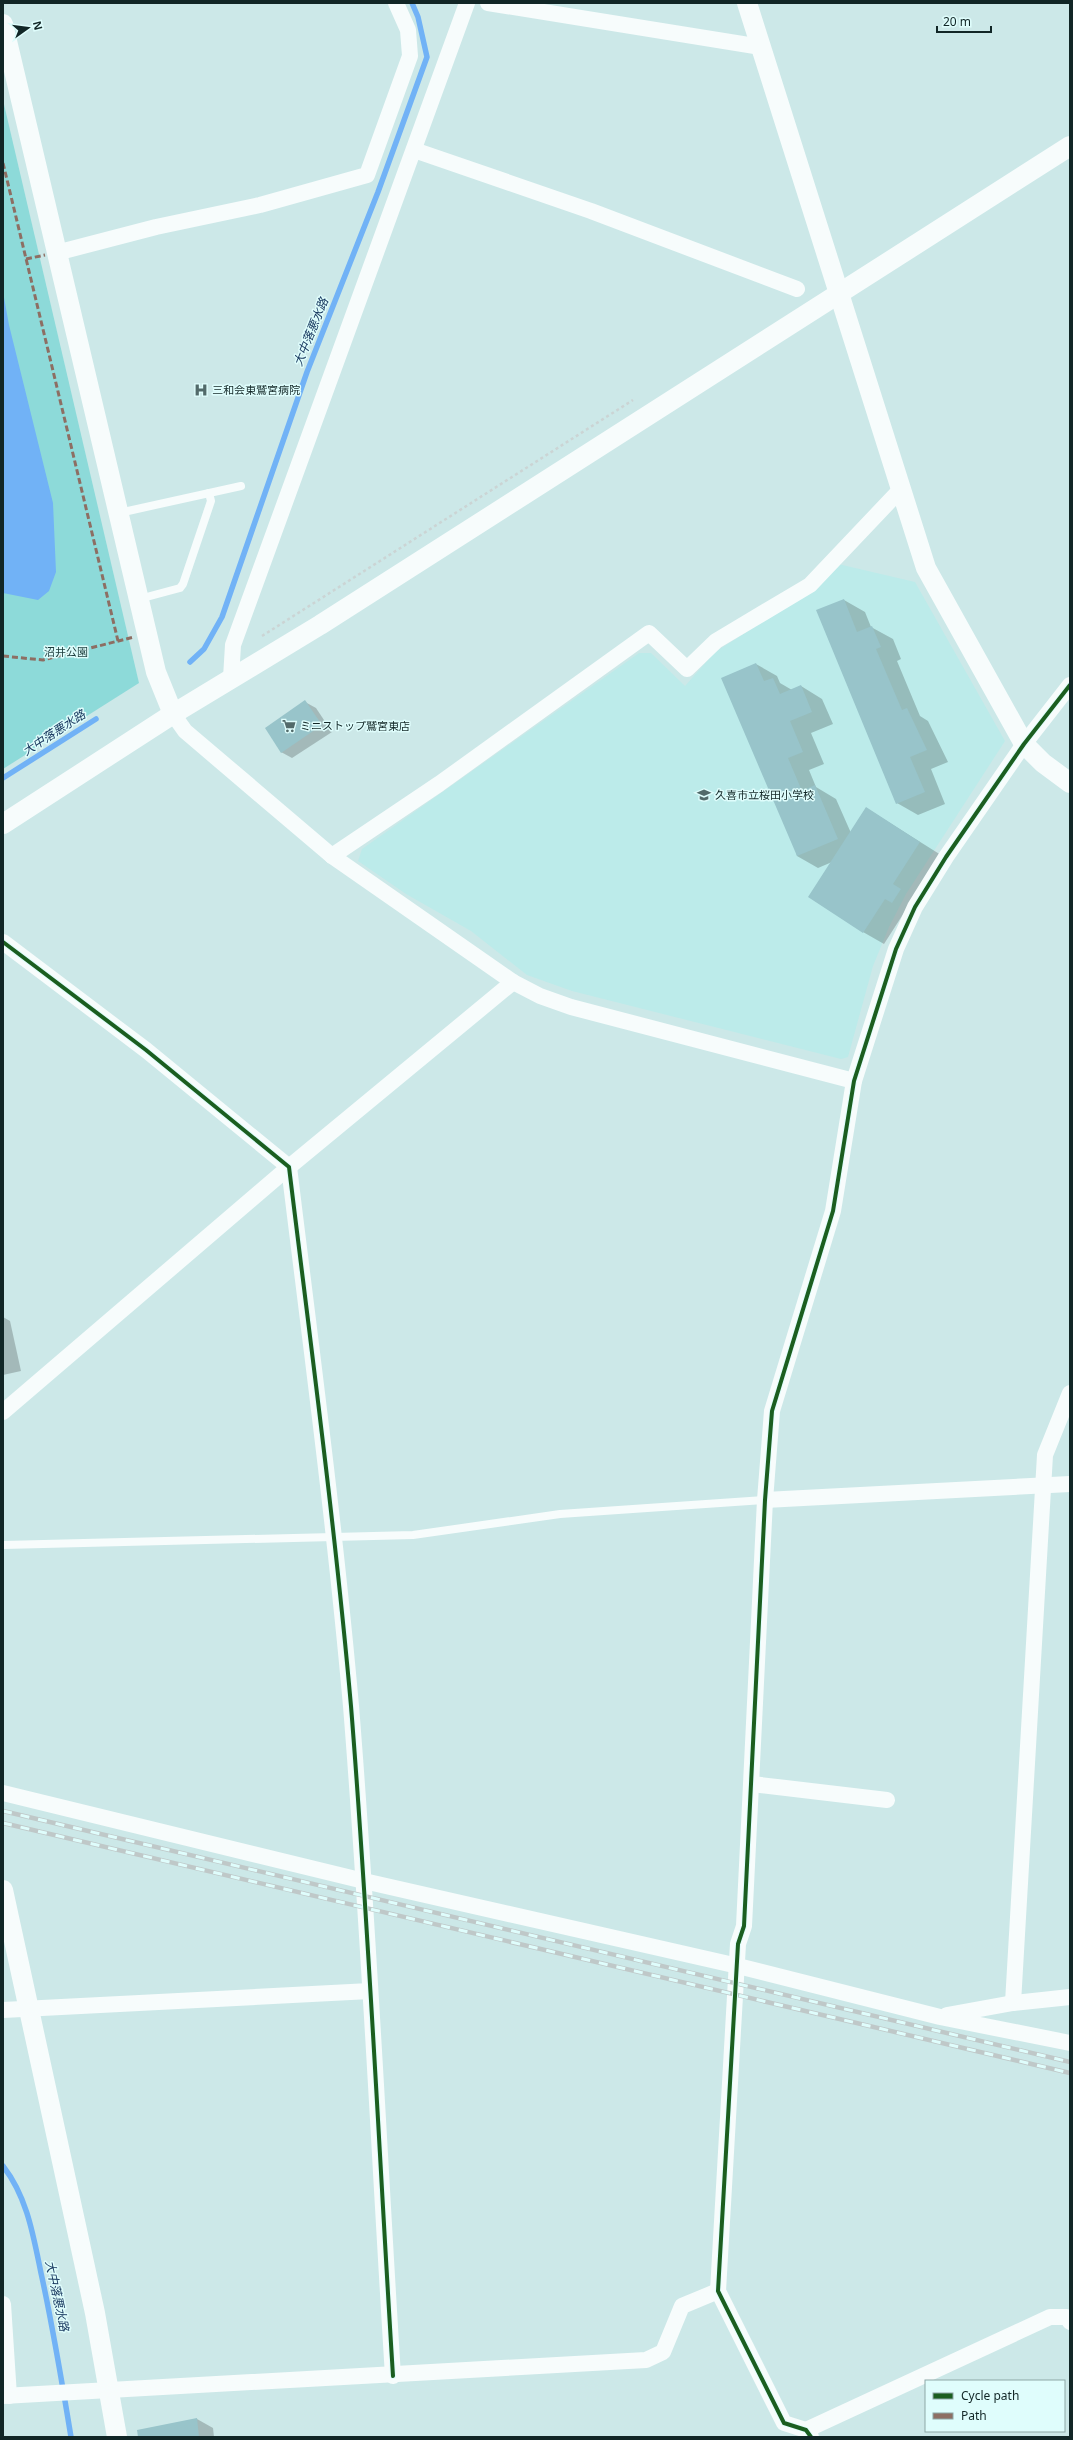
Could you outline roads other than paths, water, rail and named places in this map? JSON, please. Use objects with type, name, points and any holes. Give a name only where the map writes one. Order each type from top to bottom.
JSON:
[{"type":"street","points":[[56,253],[156,227],[260,204],[367,175],[410,56],[408,30],[396,3]]},
{"type":"street","points":[[231,678],[233,645],[467,3]]},
{"type":"street","points":[[488,3],[761,47]]},
{"type":"street","points":[[747,3],[902,488],[926,568],[1024,744],[1042,763],[1070,783]]},
{"type":"street","points":[[3,24],[156,672],[173,714],[185,731],[332,856],[513,982],[540,996],[571,1007],[854,1081]]},
{"type":"street","points":[[3,824],[173,714],[320,625],[839,292],[1070,146]]},
{"type":"street","points":[[414,150],[591,211],[798,289]]},
{"type":"street","points":[[332,856],[439,784],[649,634],[687,669],[716,641],[810,585],[902,488]]},
{"type":"street","points":[[1070,686],[1024,744],[946,857],[906,924],[896,949],[854,1081],[833,1211],[772,1411],[765,1500],[744,1926],[738,1944],[738,1966],[718,2291],[784,2423],[808,2434],[1050,2317],[1067,2317],[1070,2322]]},
{"type":"street","points":[[3,942],[146,1050],[289,1167],[334,1536],[350,1704],[364,1881],[393,2376]]},
{"type":"street","points":[[3,1412],[289,1167],[513,982]]},
{"type":"street","points":[[1013,2003],[1045,1486],[1045,1455],[1070,1393]]},
{"type":"street","points":[[765,1500],[1070,1484]]},
{"type":"street","points":[[752,1784],[888,1800]]},
{"type":"street","points":[[3,1793],[364,1881],[738,1966],[940,2017],[1070,2043]]},
{"type":"street","points":[[3,1890],[30,2010],[110,2391],[117,2437]]},
{"type":"street","points":[[3,2010],[30,2010],[370,1991]]},
{"type":"street","points":[[940,2017],[1013,2003],[1070,1997]]},
{"type":"street","points":[[3,2304],[6,2396],[393,2376],[646,2360],[663,2352],[682,2306],[718,2291]]},
{"type":"lane","points":[[118,513],[241,486]]},
{"type":"lane","points":[[138,599],[180,588],[183,584],[211,501],[210,493]]},
{"type":"lane","points":[[3,1545],[413,1535],[560,1514],[765,1500]]},
{"type":"waterway","name":"大中落悪水路","points":[[190,662],[204,649],[222,617],[307,372],[378,192],[427,57],[418,17],[412,3]]},
{"type":"waterway","name":"大中落悪水路","points":[[3,778],[96,719]]},
{"type":"waterway","name":"大中落悪水路","points":[[3,2166],[18,2190],[32,2230],[53,2334],[71,2437]]},
{"type":"railway","points":[[3,1811],[1070,2062]]},
{"type":"railway","points":[[3,1823],[1070,2073]]},
{"type":"place","name":"三和会東鷲宮病院","points":[[201,390]]},
{"type":"place","name":"ミニストップ鷲宮東店","points":[[289,726]]},
{"type":"place","name":"久喜市立桜田小学校","points":[[704,795]]},
{"type":"park label","name":"沼井公園","points":[[66,652]]}]
